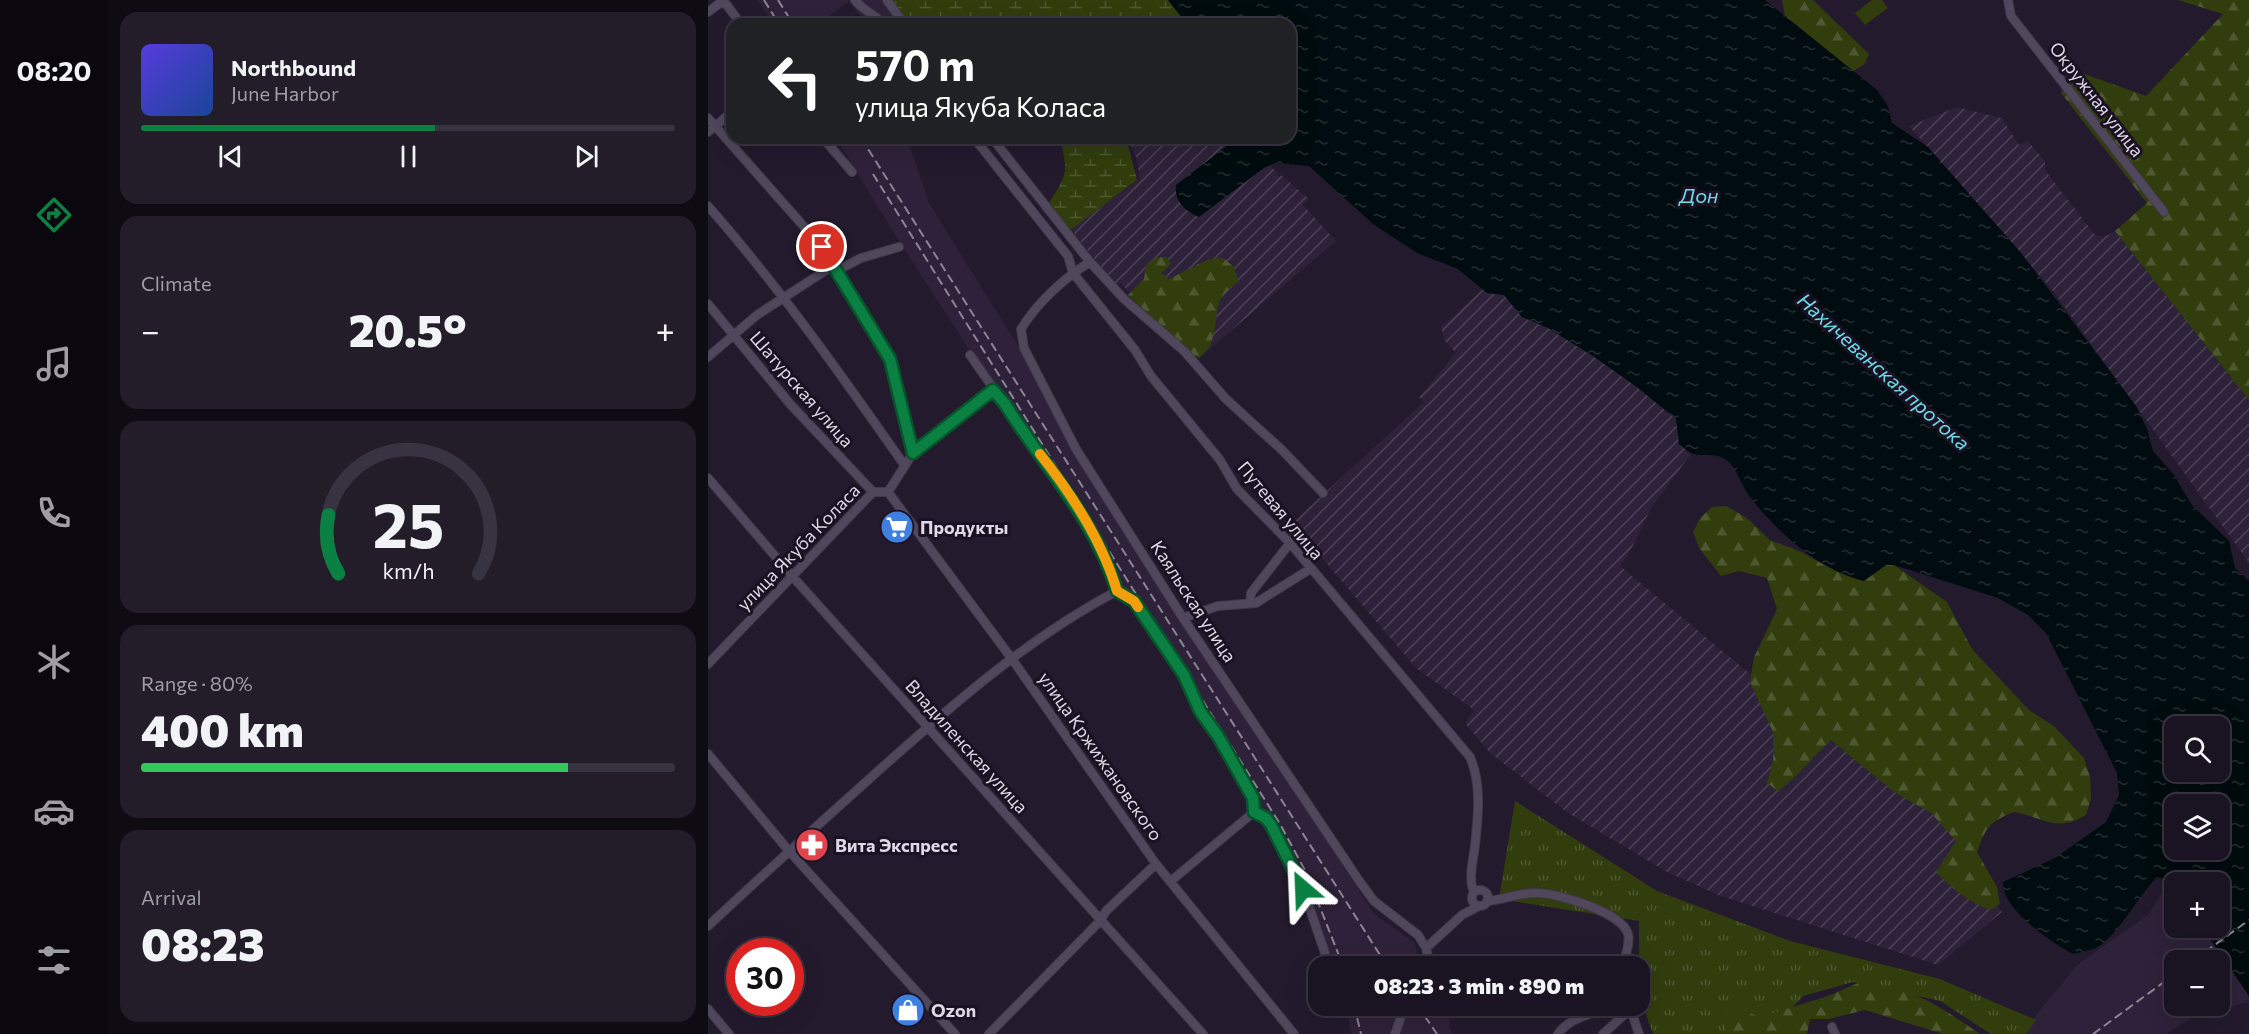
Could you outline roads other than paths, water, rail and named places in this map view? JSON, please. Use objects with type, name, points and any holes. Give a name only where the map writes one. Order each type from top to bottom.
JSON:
[{"type":"street","points":[[855,0],[861,8],[878,18]]},
{"type":"street","points":[[886,0],[900,18]]},
{"type":"street","name":"Окружная улица","points":[[2006,1],[2012,16],[2164,212]]},
{"type":"street","points":[[708,12],[720,3],[726,4],[736,18]]},
{"type":"street","points":[[711,129],[726,116]]},
{"type":"street","points":[[708,118],[711,129],[822,247],[836,267],[890,359],[913,453]]},
{"type":"street","points":[[828,144],[852,172]]},
{"type":"street","name":"Путевая улица","points":[[979,144],[1068,256],[1073,273],[1135,350],[1151,376],[1220,460],[1237,489],[1290,543],[1470,758],[1478,786],[1471,878],[1478,900]]},
{"type":"street","name":"Путевая улица","points":[[997,144],[1090,262],[1124,299],[1184,351],[1226,399],[1282,450],[1323,493]]},
{"type":"street","points":[[708,206],[755,260],[818,341],[905,466]]},
{"type":"street","points":[[708,357],[733,333],[782,296],[836,267],[899,247]]},
{"type":"street","name":"Каяльская улица","points":[[1090,262],[1073,273],[1031,313],[1021,329],[1024,348],[1076,449],[1183,618],[1360,882],[1374,901],[1418,935],[1426,948]]},
{"type":"street","name":"Шатурская улица","points":[[708,304],[791,405],[873,492]]},
{"type":"street","points":[[970,355],[1074,504],[1112,574],[1117,591],[1134,601],[1184,675],[1200,711],[1218,736],[1253,798],[1254,812]]},
{"type":"street","name":"улица Якуба Коласа","points":[[708,663],[873,492],[888,492],[913,453],[993,390]]},
{"type":"street","name":"Владиленская улица","points":[[708,478],[793,577],[1203,1034]]},
{"type":"street","name":"улица Кржижановского","points":[[888,492],[1012,658],[1156,864],[1172,880],[1294,1034]]},
{"type":"street","points":[[1250,603],[1251,593],[1290,543]]},
{"type":"street","points":[[1183,618],[1218,606],[1250,603],[1269,597],[1310,569]]},
{"type":"street","points":[[708,926],[928,726],[1012,658],[1077,612],[1117,591]]},
{"type":"street","points":[[708,754],[789,851],[955,1034]]},
{"type":"street","points":[[1172,880],[1254,812]]},
{"type":"street","points":[[1254,812],[1266,818],[1271,825],[1303,889],[1325,953]]},
{"type":"street","points":[[989,1034],[1100,921],[1106,911],[1156,864]]},
{"type":"street","points":[[1428,956],[1426,948],[1478,900],[1536,892],[1578,902],[1604,912],[1622,924],[1627,932],[1627,956]]},
{"type":"street","points":[[708,1009],[729,1034]]},
{"type":"street","points":[[1395,1034],[1400,1016]]},
{"type":"street","points":[[1558,1034],[1572,1022],[1587,1016]]},
{"type":"street","points":[[1603,1034],[1623,1016]]},
{"type":"street","points":[[1633,1016],[1639,1034]]},
{"type":"water","name":"Дон","points":[[1168,0],[1765,0],[1877,90],[1888,106],[1892,123],[1928,147],[2022,254],[2136,406],[2147,429],[2153,451],[2174,475],[2191,504],[2229,541],[2235,568],[2249,581],[2249,996],[2230,968],[2230,950],[2218,950],[2209,938],[2230,938],[2230,872],[2164,872],[2164,879],[2157,877],[2112,935],[2096,948],[2073,954],[2029,924],[2010,903],[2003,882],[2055,858],[2106,822],[2119,795],[2117,773],[2046,633],[2028,615],[1998,598],[1894,565],[1886,565],[1864,581],[1847,576],[1816,559],[1773,524],[1747,493],[1729,462],[1716,456],[1692,453],[1679,444],[1676,419],[1637,387],[1548,328],[1522,317],[1504,295],[1487,293],[1458,269],[1417,253],[1373,224],[1309,166],[1275,163],[1264,168],[1199,217],[1185,208],[1179,201],[1176,185],[1229,144],[1296,144],[1296,18],[1182,18]]},
{"type":"railway","points":[[764,0],[775,18]]},
{"type":"railway","points":[[778,0],[789,18]]},
{"type":"railway","points":[[865,144],[1381,956]]},
{"type":"railway","points":[[873,174],[1280,824],[1307,874],[1339,956]]},
{"type":"railway","points":[[2208,950],[2249,920]]},
{"type":"railway","points":[[2093,1034],[2164,982]]},
{"type":"railway","points":[[1357,1016],[1361,1034]]},
{"type":"railway","points":[[1425,1016],[1437,1034]]},
{"type":"place","name":"Продукты","points":[[897,527]]},
{"type":"place","name":"Вита Экспресс","points":[[812,845]]},
{"type":"place","name":"Ozon","points":[[908,1010]]},
{"type":"water label","name":"Нахичеванская протока","points":[[1884,371]]}]
